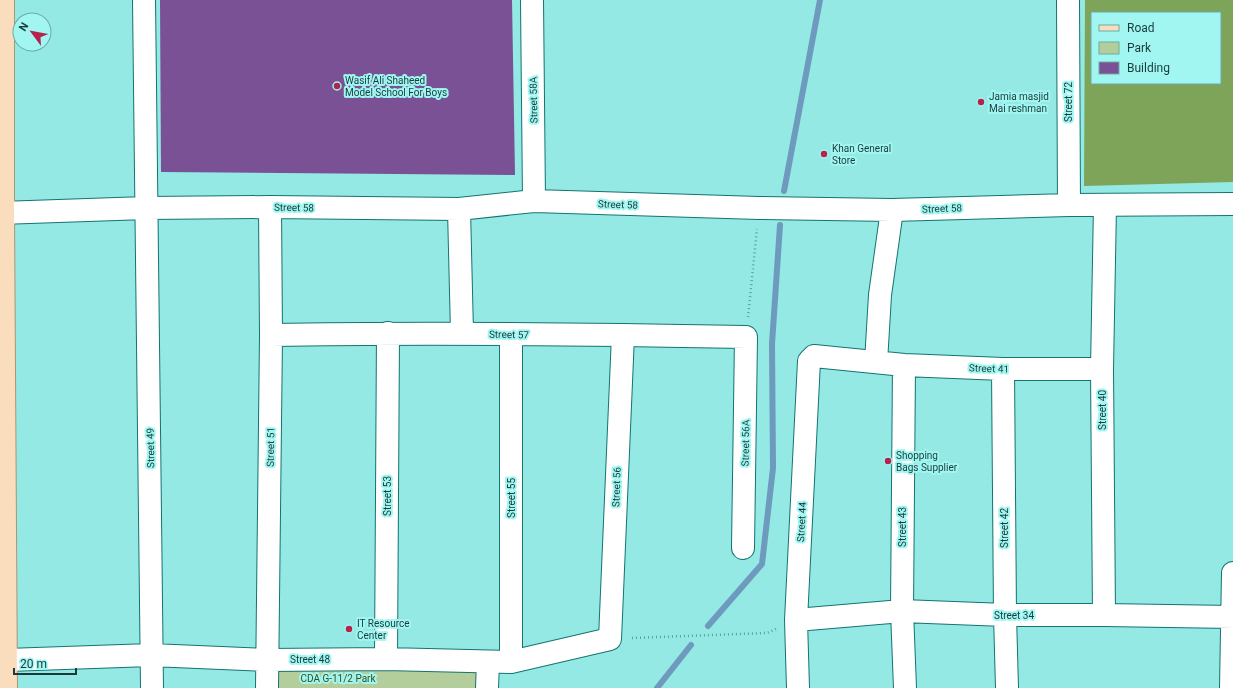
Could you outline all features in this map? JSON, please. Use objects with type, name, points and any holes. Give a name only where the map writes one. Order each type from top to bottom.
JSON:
[{"type":"main road","points":[[3,0],[1,213],[7,660],[6,688]]},
{"type":"street","name":"Street 49","points":[[144,0],[152,688]]},
{"type":"street","name":"Street 58A","points":[[532,0],[534,201]]},
{"type":"street","name":"Street 72","points":[[1068,0],[1069,204]]},
{"type":"street","name":"Street 58","points":[[1,213],[146,208],[270,207],[459,209],[534,201],[760,208],[892,210],[1069,204],[1233,204]]},
{"type":"street","name":"Street 40","points":[[1104,615],[1102,369],[1105,205]]},
{"type":"street","name":"Street 51","points":[[267,688],[271,335],[270,207]]},
{"type":"street","points":[[459,209],[462,333]]},
{"type":"street","points":[[876,362],[880,295],[892,210]]},
{"type":"street","name":"Street 53","points":[[386,659],[388,333]]},
{"type":"street","name":"Street 57","points":[[271,335],[462,333],[746,337]]},
{"type":"street","name":"Street 55","points":[[511,334],[511,662]]},
{"type":"street","name":"Street 56","points":[[610,639],[623,335]]},
{"type":"street","name":"Street 56A","points":[[743,548],[746,337]]},
{"type":"street","name":"Street 41","points":[[811,358],[814,356],[904,365],[1003,369],[1102,369]]},
{"type":"street","name":"Street 44","points":[[798,688],[796,620],[809,361],[811,358]]},
{"type":"street","name":"Street 43","points":[[904,365],[902,611],[905,688]]},
{"type":"street","name":"Street 42","points":[[1003,369],[1007,688]]},
{"type":"street","points":[[1231,688],[1233,573]]},
{"type":"street","name":"Street 34","points":[[796,620],[902,611],[1005,615],[1233,617]]},
{"type":"street","name":"Street 48","points":[[7,660],[151,655],[267,660],[386,659],[511,662],[610,639]]},
{"type":"street","points":[[487,688],[488,662]]},
{"type":"path","points":[[746,337],[760,208]]},
{"type":"path","points":[[610,639],[767,633],[796,620]]},
{"type":"green space","points":[[1085,0],[1233,0],[1233,182],[1084,186]]},
{"type":"green space","name":"CDA G-11/2 Park","points":[[276,667],[479,669],[479,688],[276,688]]},
{"type":"building","name":"Wasif Ali Shaheed Model School For Boys","points":[[160,0],[512,0],[515,175],[161,172]]},
{"type":"waterway","points":[[784,191],[820,0]]},
{"type":"waterway","points":[[708,626],[762,564],[773,468],[772,344],[780,225]]},
{"type":"waterway","points":[[657,688],[691,645]]},
{"type":"place","name":"Wasif Ali Shaheed Model School For Boys","points":[[337,86]]},
{"type":"place","name":"Jamia masjid Mai reshman","points":[[981,102]]},
{"type":"place","name":"Khan General Store","points":[[824,154]]},
{"type":"place","name":"Shopping Bags Supplier","points":[[888,461]]},
{"type":"place","name":"IT Resource Center","points":[[349,629]]}]
